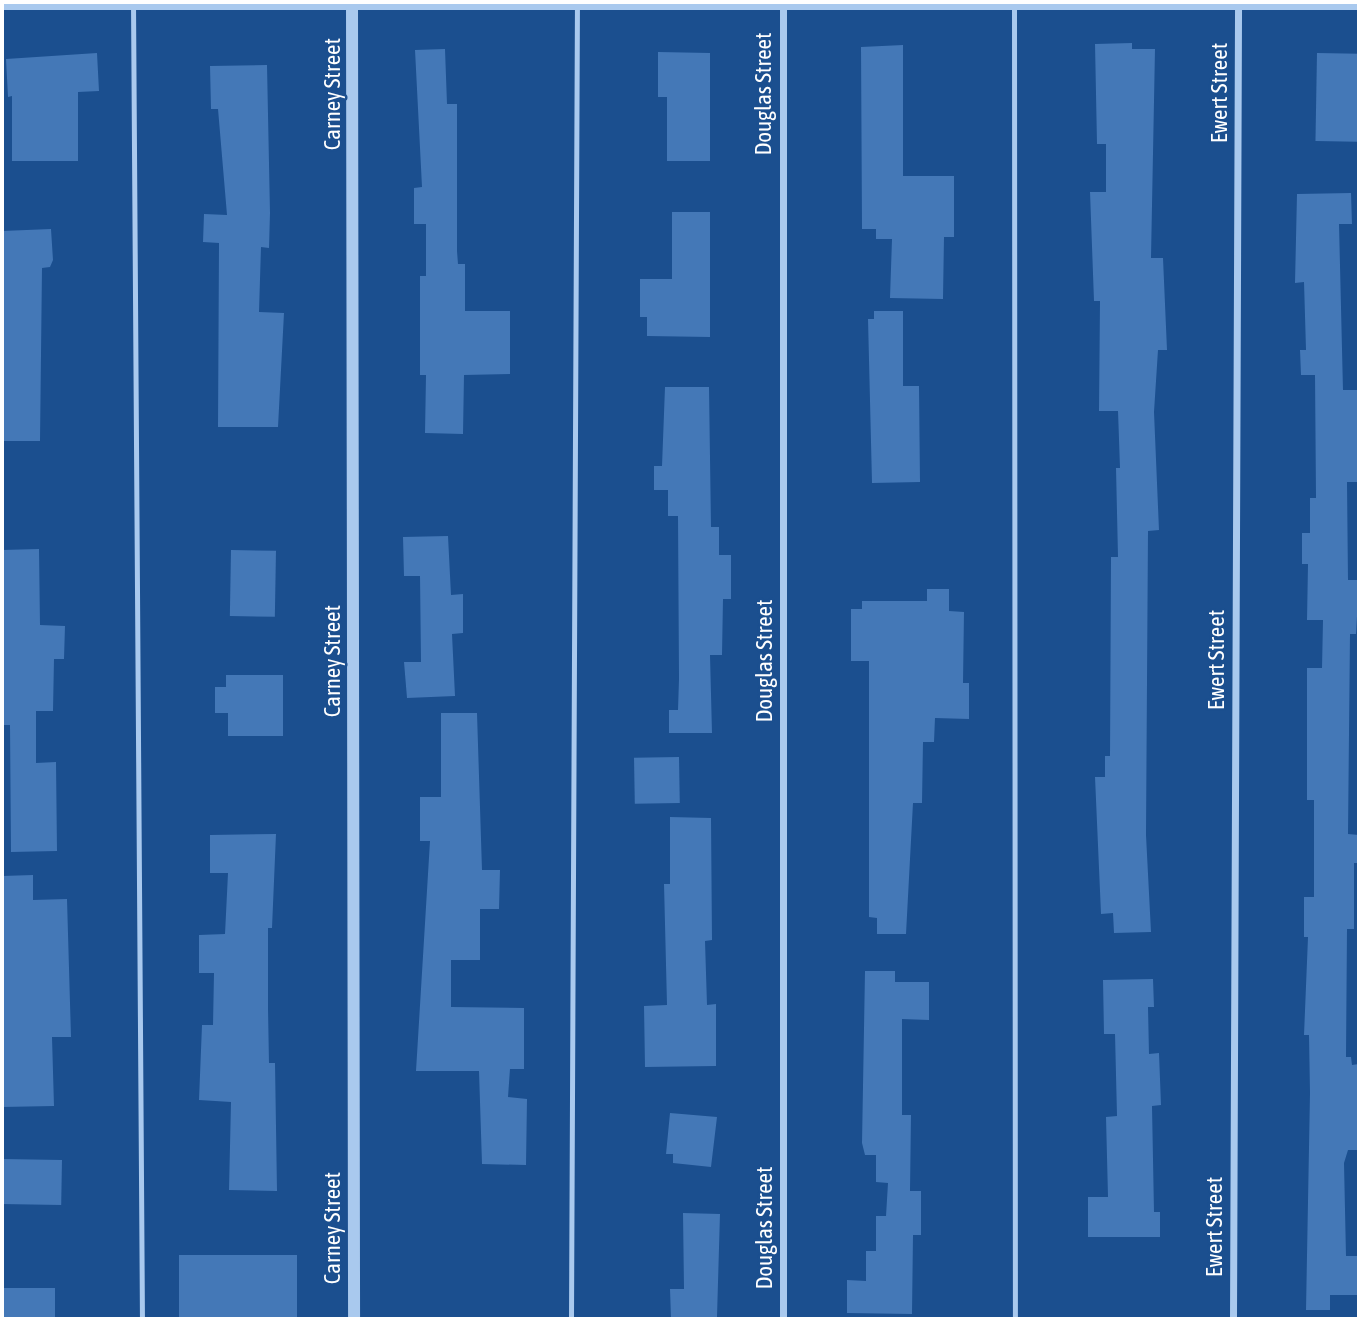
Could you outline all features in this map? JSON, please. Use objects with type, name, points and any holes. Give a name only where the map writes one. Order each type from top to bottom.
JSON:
[{"type":"street","name":"Carney Street","points":[[352,4],[354,1319]]},
{"type":"street","name":"Ewert Street","points":[[1233,1319],[1238,4]]},
{"type":"street","points":[[2,6],[1359,6]]},
{"type":"street","name":"Douglas Street","points":[[783,6],[783,1319]]},
{"type":"lane","points":[[133,4],[142,1319]]},
{"type":"lane","points":[[571,1319],[577,4]]},
{"type":"lane","points":[[1014,4],[1015,1319]]},
{"type":"building","points":[[1132,43],[1132,49],[1155,49],[1151,258],[1163,258],[1167,350],[1158,350],[1154,412],[1159,530],[1148,531],[1146,835],[1151,932],[1114,933],[1113,913],[1101,914],[1095,777],[1105,777],[1105,756],[1110,756],[1111,557],[1118,557],[1116,468],[1120,468],[1118,411],[1099,411],[1100,301],[1094,301],[1090,192],[1106,192],[1106,144],[1097,144],[1095,44]]},
{"type":"building","points":[[903,45],[903,176],[954,176],[954,237],[944,237],[943,299],[890,298],[892,239],[876,239],[876,229],[862,229],[861,47]]},
{"type":"building","points":[[445,49],[447,104],[457,104],[457,251],[458,264],[465,264],[465,311],[510,311],[510,374],[464,375],[463,434],[425,433],[426,375],[420,375],[420,276],[426,276],[426,224],[414,224],[414,188],[422,187],[415,50]]},
{"type":"building","points":[[658,52],[710,53],[710,161],[667,161],[667,97],[658,97]]},
{"type":"building","points":[[97,53],[99,91],[78,92],[78,161],[12,161],[12,96],[8,97],[6,59]]},
{"type":"building","points":[[1317,53],[1359,54],[1357,142],[1315,141]]},
{"type":"building","points":[[267,65],[269,248],[261,247],[259,312],[284,313],[278,427],[218,427],[219,243],[203,242],[204,214],[227,215],[218,109],[211,109],[210,66]]},
{"type":"building","points":[[1351,193],[1352,224],[1339,224],[1343,390],[1359,390],[1359,482],[1347,482],[1348,580],[1359,580],[1356,634],[1350,634],[1348,834],[1359,835],[1359,863],[1354,863],[1354,929],[1347,929],[1346,1057],[1351,1057],[1352,1065],[1359,1064],[1359,1117],[1358,1150],[1348,1150],[1344,1163],[1346,1256],[1359,1256],[1359,1295],[1330,1295],[1330,1310],[1306,1310],[1310,1093],[1309,1035],[1304,1035],[1308,937],[1304,937],[1304,897],[1314,897],[1314,800],[1307,800],[1307,668],[1322,668],[1323,620],[1307,620],[1308,564],[1302,564],[1302,533],[1310,533],[1310,498],[1316,498],[1315,375],[1301,375],[1300,350],[1306,350],[1304,282],[1295,283],[1297,194]]},
{"type":"building","points":[[672,212],[710,212],[710,337],[647,336],[647,317],[640,317],[640,279],[672,279]]},
{"type":"building","points":[[51,229],[53,260],[50,267],[42,268],[40,441],[2,441],[2,231]]},
{"type":"building","points":[[874,311],[903,311],[903,386],[919,386],[920,482],[872,483],[868,319],[874,319]]},
{"type":"building","points":[[665,387],[709,387],[711,527],[719,527],[719,555],[731,555],[731,599],[723,599],[722,655],[710,655],[712,733],[669,733],[669,710],[678,710],[678,516],[668,516],[668,490],[654,490],[654,466],[662,466]]},
{"type":"building","points":[[448,536],[451,595],[463,594],[463,633],[452,634],[455,696],[407,698],[404,662],[421,662],[420,576],[404,576],[403,537]]},
{"type":"building","points":[[39,549],[40,625],[65,626],[64,659],[54,659],[53,711],[36,711],[36,763],[56,762],[57,851],[11,852],[10,725],[2,725],[2,550]]},
{"type":"building","points":[[231,550],[276,551],[275,617],[230,616]]},
{"type":"building","points":[[927,589],[949,589],[949,611],[964,612],[963,683],[969,683],[969,719],[935,718],[934,742],[923,742],[922,803],[913,803],[906,934],[877,934],[877,918],[869,917],[869,661],[851,661],[851,609],[862,609],[862,601],[927,601]]},
{"type":"building","points":[[226,675],[283,675],[283,736],[228,736],[228,713],[215,713],[215,687],[226,687]]},
{"type":"building","points":[[441,713],[477,713],[482,870],[500,870],[499,909],[480,909],[480,960],[451,960],[451,1007],[524,1008],[524,1069],[510,1069],[508,1097],[527,1099],[526,1165],[482,1164],[479,1071],[416,1071],[430,841],[420,841],[420,797],[441,797]]},
{"type":"building","points":[[679,757],[680,803],[635,804],[634,758]]},
{"type":"building","points":[[670,817],[711,818],[712,940],[705,941],[707,1005],[716,1004],[716,1066],[645,1067],[644,1006],[667,1005],[664,884],[670,884]]},
{"type":"building","points":[[276,834],[272,928],[268,928],[268,1008],[269,1063],[275,1063],[277,1191],[229,1190],[231,1102],[199,1100],[202,1025],[213,1025],[214,973],[199,973],[199,935],[225,934],[228,873],[210,873],[210,835]]},
{"type":"building","points":[[33,875],[33,900],[67,899],[71,1037],[52,1037],[54,1106],[2,1107],[2,876]]},
{"type":"building","points":[[865,971],[895,971],[895,982],[929,982],[929,1020],[902,1019],[902,1115],[911,1115],[910,1191],[921,1191],[921,1235],[913,1235],[912,1314],[847,1313],[847,1280],[866,1281],[866,1251],[876,1251],[876,1216],[886,1216],[888,1183],[876,1182],[876,1155],[865,1155],[862,1143]]},
{"type":"building","points":[[1153,979],[1154,1007],[1148,1007],[1149,1054],[1159,1053],[1161,1105],[1152,1106],[1154,1212],[1160,1212],[1160,1237],[1088,1237],[1088,1197],[1108,1197],[1106,1117],[1117,1116],[1115,1034],[1104,1034],[1103,980]]},
{"type":"building","points":[[670,1113],[717,1117],[711,1167],[673,1163],[673,1154],[666,1154]]},
{"type":"building","points":[[2,1159],[62,1160],[61,1205],[2,1204]]},
{"type":"building","points":[[683,1213],[720,1214],[717,1317],[713,1319],[671,1319],[670,1289],[684,1289]]},
{"type":"building","points":[[179,1255],[297,1255],[297,1319],[179,1319]]},
{"type":"building","points":[[2,1288],[55,1288],[55,1319],[2,1319]]}]
